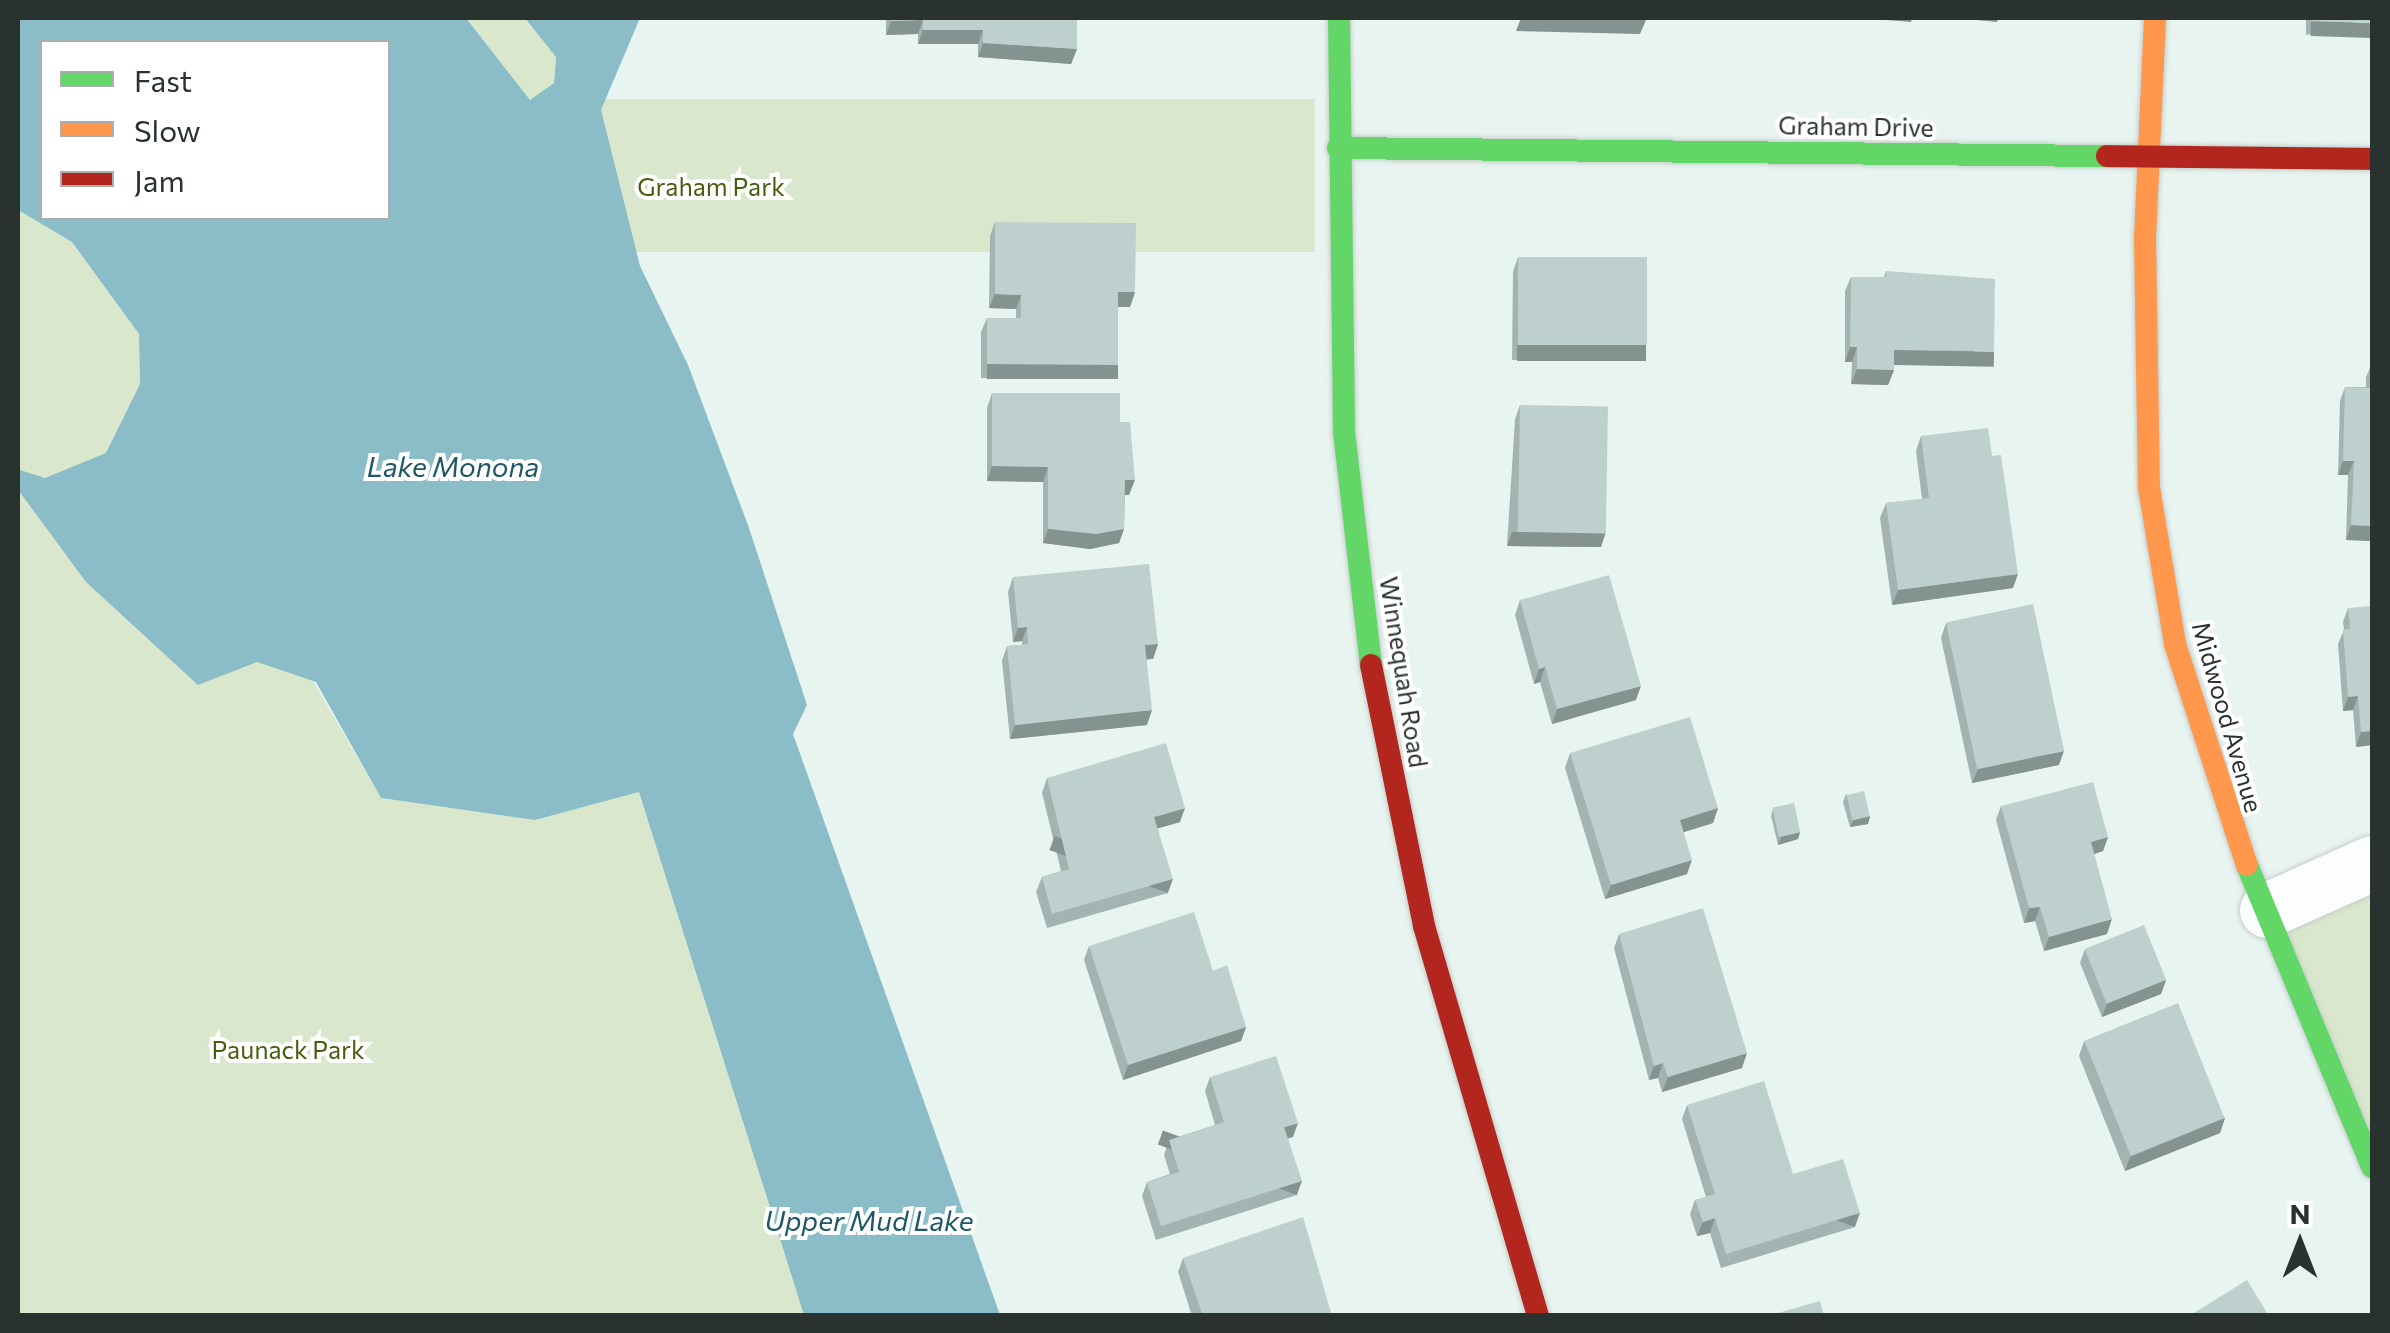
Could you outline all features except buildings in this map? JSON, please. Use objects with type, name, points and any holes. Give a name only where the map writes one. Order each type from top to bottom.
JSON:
[{"type":"street","name":"Winnequah Road","points":[[1339,18],[1344,432],[1375,702],[1424,926],[1538,1316]]},
{"type":"street","name":"Midwood Avenue","points":[[2155,18],[2148,156],[2149,488],[2175,644],[2235,836],[2372,1167]]},
{"type":"street","name":"Graham Drive","points":[[1338,148],[2372,159]]},
{"type":"street","points":[[2267,910],[2372,863]]},
{"type":"green space","points":[[466,18],[525,18],[556,56],[554,83],[530,100]]},
{"type":"green space","name":"Graham Park","points":[[601,99],[1315,99],[1315,252],[601,252]]},
{"type":"green space","name":"Paunack Park","points":[[18,210],[72,242],[139,334],[140,384],[381,798],[535,820],[639,792],[807,1315],[18,1315]]},
{"type":"green space","points":[[2372,863],[2372,1167],[2267,910]]},
{"type":"water","name":"Lake Monona","points":[[18,18],[466,18],[530,100],[554,83],[556,57],[525,18],[640,18],[601,110],[640,266],[688,365],[749,528],[807,705],[793,734],[1000,1315],[804,1315],[639,792],[535,820],[381,798],[316,682],[257,662],[198,685],[86,582],[19,491],[20,470],[45,478],[106,453],[140,384],[139,334],[72,242],[18,210]]},
{"type":"traffic: fast","points":[[1339,18],[1344,432],[1371,665]]},
{"type":"traffic: fast","points":[[1338,148],[2107,156]]},
{"type":"traffic: fast","points":[[2247,865],[2372,1167]]},
{"type":"traffic: slow","points":[[2155,18],[2145,238],[2149,488],[2175,644],[2247,865]]},
{"type":"traffic: jam","points":[[2107,156],[2372,159]]},
{"type":"traffic: jam","points":[[1371,665],[1424,926],[1538,1316]]},
{"type":"water label","name":"Upper Mud Lake","points":[[869,1220]]}]
